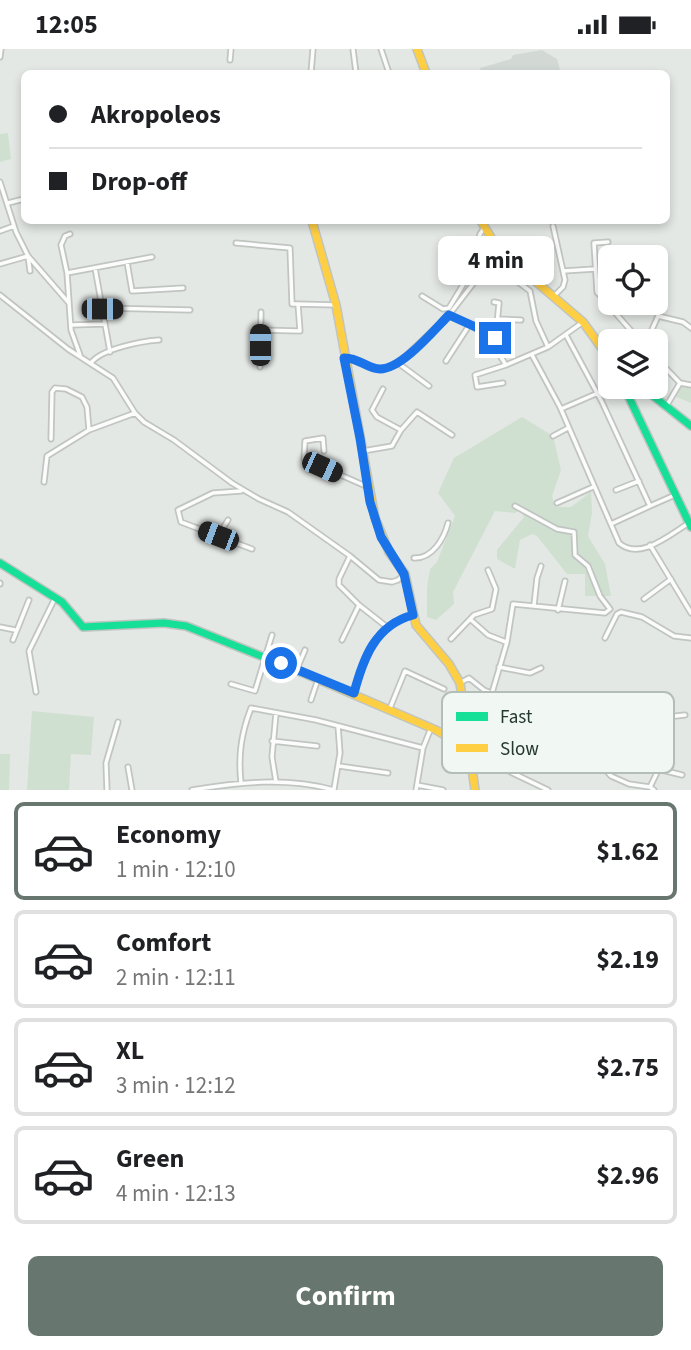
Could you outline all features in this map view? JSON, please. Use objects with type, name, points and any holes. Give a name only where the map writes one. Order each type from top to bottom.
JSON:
[{"type":"street","points":[[0,57],[1,49]]},
{"type":"street","points":[[230,61],[231,49]]},
{"type":"street","points":[[311,70],[313,49]]},
{"type":"street","points":[[353,49],[356,70]]},
{"type":"street","points":[[382,49],[388,70]]},
{"type":"street","points":[[417,49],[425,70]]},
{"type":"street","points":[[0,183],[28,256],[30,271]]},
{"type":"street","points":[[8,203],[21,200]]},
{"type":"street","points":[[314,224],[336,305],[368,487],[381,537],[404,574],[413,615],[421,633],[449,664],[460,683],[460,692]]},
{"type":"street","points":[[483,224],[505,256],[583,322],[598,343]]},
{"type":"street","points":[[422,296],[443,309],[449,308],[470,273],[483,224]]},
{"type":"street","points":[[0,231],[15,225]]},
{"type":"street","points":[[553,226],[565,280],[563,287],[554,296]]},
{"type":"street","points":[[70,234],[65,236],[61,245],[67,273],[71,325],[80,356]]},
{"type":"street","points":[[608,242],[594,243],[597,292],[629,329]]},
{"type":"street","points":[[236,243],[290,248],[292,303],[336,305]]},
{"type":"street","points":[[0,264],[28,256]]},
{"type":"street","points":[[28,256],[70,304]]},
{"type":"street","points":[[67,273],[152,257]]},
{"type":"street","points":[[127,262],[132,291],[183,288]]},
{"type":"street","points":[[96,268],[110,352]]},
{"type":"street","points":[[563,271],[595,269]]},
{"type":"street","points":[[344,358],[358,359],[375,369],[398,363],[449,315],[476,280],[486,277]]},
{"type":"street","points":[[506,278],[514,279],[530,291],[536,321],[548,347]]},
{"type":"street","points":[[0,295],[113,378],[135,413],[144,422],[174,440],[243,491],[288,512],[379,580],[385,583],[398,580],[404,574]]},
{"type":"street","points":[[492,342],[496,335],[498,319],[499,303],[495,302]]},
{"type":"street","points":[[260,330],[300,331],[298,304]]},
{"type":"street","points":[[102,309],[190,310]]},
{"type":"street","points":[[260,367],[261,312]]},
{"type":"street","points":[[449,315],[480,329],[492,342],[506,365]]},
{"type":"street","points":[[652,329],[658,316],[683,322],[691,328]]},
{"type":"street","points":[[498,319],[521,320]]},
{"type":"street","points":[[503,383],[477,387],[474,375],[532,355],[583,322]]},
{"type":"street","points":[[71,325],[104,324]]},
{"type":"street","points":[[446,361],[470,324]]},
{"type":"street","points":[[561,409],[598,393],[566,335]]},
{"type":"street","points":[[91,363],[97,356],[159,340]]},
{"type":"street","points":[[532,355],[561,409],[619,543],[626,549],[635,551],[690,525],[630,399]]},
{"type":"street","points":[[398,363],[429,386]]},
{"type":"street","points":[[668,370],[680,383],[691,385]]},
{"type":"street","points":[[666,406],[680,383]]},
{"type":"street","points":[[51,439],[52,392],[55,388],[66,389],[82,397],[87,407],[89,430]]},
{"type":"street","points":[[383,389],[372,410],[377,417],[401,430]]},
{"type":"street","points":[[601,399],[650,506]]},
{"type":"street","points":[[657,399],[691,426]]},
{"type":"street","points":[[363,451],[392,446],[401,430],[417,412],[452,435]]},
{"type":"street","points":[[44,482],[47,456],[89,430],[135,413]]},
{"type":"street","points":[[553,436],[568,428]]},
{"type":"street","points":[[324,451],[323,439],[305,441],[304,459],[368,487]]},
{"type":"street","points":[[616,490],[639,481]]},
{"type":"street","points":[[557,503],[593,487]]},
{"type":"street","points":[[243,491],[213,493],[178,510],[181,522],[252,549]]},
{"type":"street","points":[[610,524],[674,495]]},
{"type":"street","points":[[492,692],[507,642],[513,604],[608,613],[610,608],[600,596],[587,566],[575,555],[574,532],[557,529],[514,506]]},
{"type":"street","points":[[218,536],[228,520]]},
{"type":"street","points":[[414,558],[424,557],[438,544],[448,523]]},
{"type":"street","points":[[650,545],[690,609]]},
{"type":"street","points":[[350,556],[339,579],[339,585],[388,628]]},
{"type":"street","points":[[0,563],[68,607],[86,628],[176,624],[266,656],[390,708],[442,733]]},
{"type":"street","points":[[534,605],[541,566]]},
{"type":"street","points":[[451,639],[479,612],[490,611],[492,608],[496,589],[488,570]]},
{"type":"street","points":[[644,599],[671,579]]},
{"type":"street","points":[[558,610],[565,581]]},
{"type":"street","points":[[36,692],[29,651],[55,598]]},
{"type":"street","points":[[13,640],[29,600]]},
{"type":"street","points":[[342,640],[359,605]]},
{"type":"street","points":[[605,638],[617,614],[621,612],[642,617],[674,636],[691,638]]},
{"type":"street","points":[[354,693],[371,646],[388,628],[413,615]]},
{"type":"street","points":[[470,619],[488,635],[507,642]]},
{"type":"street","points":[[0,627],[16,631]]},
{"type":"street","points":[[231,684],[255,691],[272,635]]},
{"type":"street","points":[[297,669],[305,650]]},
{"type":"street","points":[[499,667],[530,673],[541,668]]},
{"type":"street","points":[[390,708],[405,671],[444,689]]},
{"type":"street","points":[[311,700],[318,678]]},
{"type":"street","points":[[460,683],[469,678],[490,692]]},
{"type":"street","points":[[241,783],[239,759],[243,729],[251,708],[338,726],[423,748]]},
{"type":"street","points":[[276,713],[272,741],[276,782]]},
{"type":"street","points":[[674,716],[685,715]]},
{"type":"street","points":[[107,790],[106,763],[118,722]]},
{"type":"street","points":[[194,790],[241,783],[294,782],[334,790],[339,766],[338,726]]},
{"type":"street","points":[[431,728],[423,748],[416,787],[443,790]]},
{"type":"street","points":[[272,741],[317,746]]},
{"type":"street","points":[[339,766],[388,773]]},
{"type":"street","points":[[128,767],[132,790]]},
{"type":"street","points":[[513,773],[548,790]]},
{"type":"street","points":[[608,773],[629,784],[652,788]]},
{"type":"street","points":[[674,773],[682,775]]},
{"type":"street","points":[[293,790],[294,782]]},
{"type":"shaded area","points":[[542,50],[557,59],[560,70],[480,70],[511,59],[513,55]]},
{"type":"green space","points":[[8,133],[11,159],[0,162],[0,134]]},
{"type":"green space","points":[[682,386],[691,387],[691,403],[674,396]]},
{"type":"green space","points":[[522,417],[553,436],[561,470],[552,496],[555,507],[571,507],[591,492],[592,513],[588,536],[605,564],[611,596],[585,596],[585,574],[567,574],[537,536],[532,534],[520,540],[515,569],[497,559],[497,550],[524,517],[520,510],[515,513],[495,511],[453,592],[454,604],[436,620],[427,617],[430,569],[437,562],[455,516],[438,493],[454,458]]},
{"type":"green space","points":[[32,711],[94,717],[91,755],[71,754],[69,790],[27,790]]},
{"type":"green space","points":[[0,754],[10,754],[9,790],[0,790]]},
{"type":"traffic: fast","points":[[630,399],[691,527]]},
{"type":"traffic: fast","points":[[657,399],[691,426]]},
{"type":"traffic: fast","points":[[0,563],[62,602],[83,627],[164,623],[186,626],[301,672]]},
{"type":"traffic: slow","points":[[417,49],[425,70]]},
{"type":"traffic: slow","points":[[313,224],[336,305],[375,518],[389,552],[405,574],[416,625],[449,664],[460,683],[461,692]]},
{"type":"traffic: slow","points":[[483,224],[498,249],[583,322],[598,343]]},
{"type":"traffic: slow","points":[[301,672],[442,734]]},
{"type":"traffic: slow","points":[[473,773],[475,790]]},
{"type":"route","points":[[281,663],[354,693],[360,670],[371,646],[391,625],[413,615],[404,574],[381,537],[370,502],[344,358],[358,359],[375,369],[390,368],[426,339],[449,315],[480,329],[492,342],[495,338]]}]
